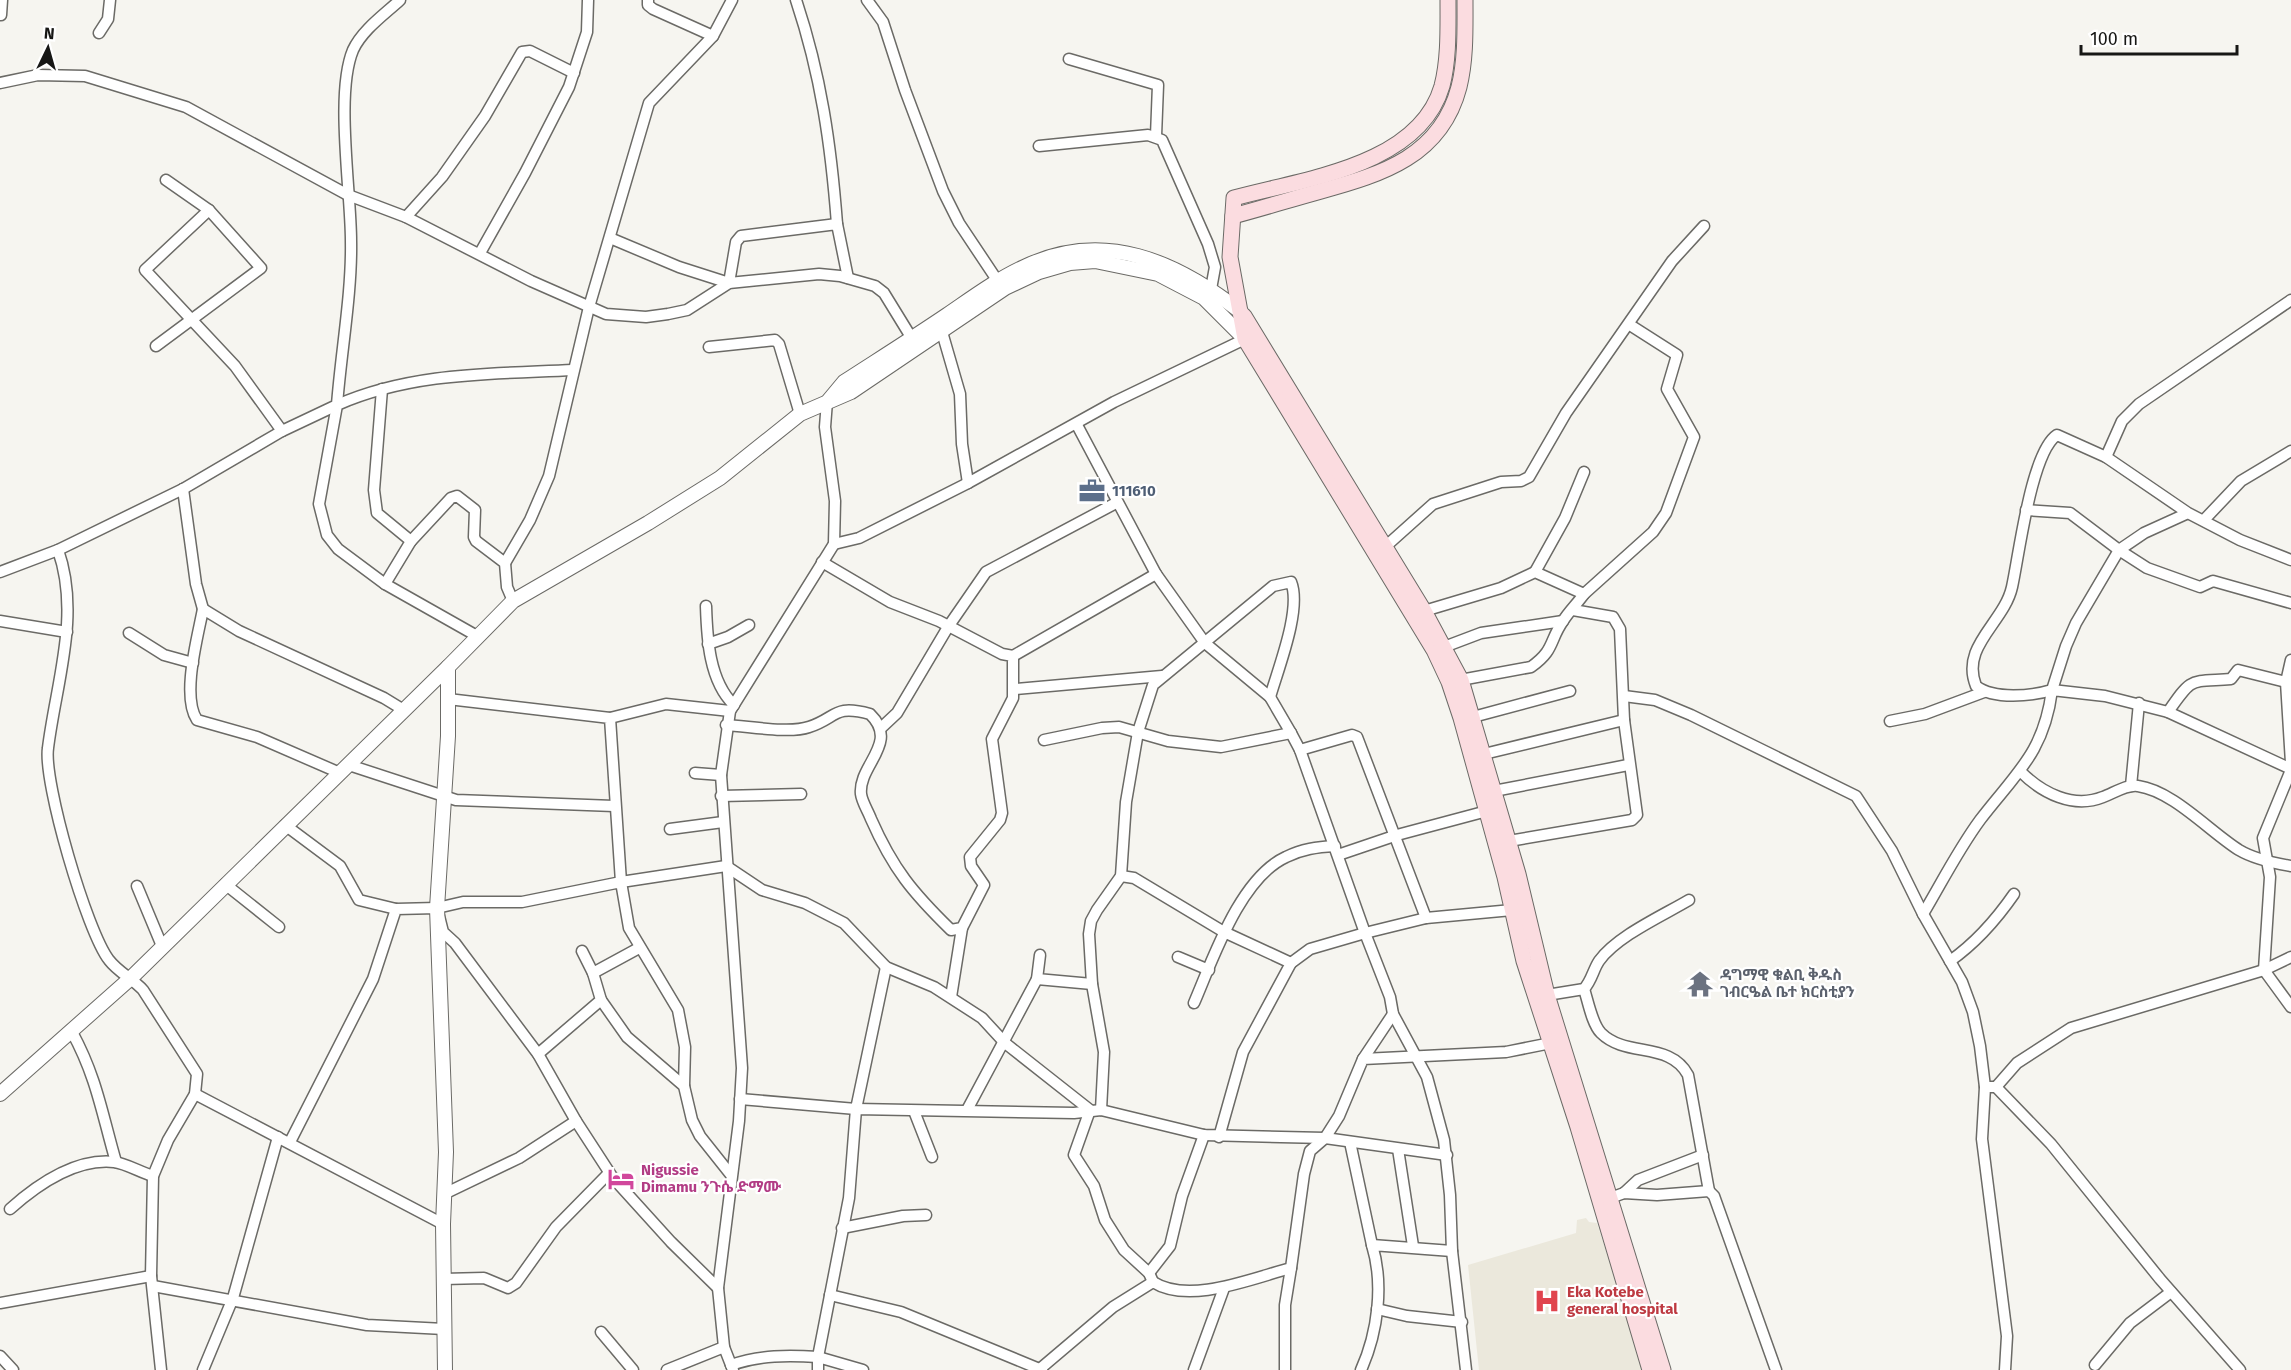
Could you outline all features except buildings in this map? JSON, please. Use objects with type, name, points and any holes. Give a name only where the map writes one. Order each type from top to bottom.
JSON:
[{"type":"main road","points":[[1448,0],[1446,65],[1442,87],[1434,104],[1410,135],[1364,163],[1234,198],[1230,257],[1245,339],[1455,681],[1473,717],[1509,841],[1547,995],[1612,1198],[1663,1370]]},
{"type":"main road","points":[[1233,216],[1377,175],[1422,148],[1450,110],[1459,87],[1465,0]]},
{"type":"main road","points":[[1241,312],[1444,646],[1455,681],[1524,961],[1551,1043],[1612,1198],[1650,1370]]},
{"type":"street","points":[[1,15],[2,0]]},
{"type":"street","points":[[99,33],[108,19],[110,0]]},
{"type":"street","points":[[400,0],[354,48],[347,72],[348,195],[351,242],[337,405],[321,484],[319,504],[321,521],[327,535],[338,549],[386,584],[477,636]]},
{"type":"street","points":[[480,253],[525,173],[574,74],[587,32],[588,0]]},
{"type":"street","points":[[648,0],[648,5],[653,9],[713,36]]},
{"type":"street","points":[[513,601],[507,587],[505,563],[530,520],[549,476],[589,307],[649,103],[713,36],[732,0]]},
{"type":"street","points":[[796,0],[825,105],[832,153],[837,224],[848,278]]},
{"type":"street","points":[[867,0],[883,22],[905,90],[943,190],[959,223],[997,280]]},
{"type":"street","points":[[406,217],[442,177],[485,116],[522,52],[530,51],[574,74]]},
{"type":"street","points":[[1069,59],[1158,85],[1156,136]]},
{"type":"street","points":[[0,83],[38,75],[85,76],[186,107],[348,195],[406,217],[531,281],[606,314],[646,316],[687,310],[729,283],[736,242],[741,236],[837,224]]},
{"type":"street","points":[[1039,146],[1156,136],[1162,141],[1208,244],[1215,267],[1211,289]]},
{"type":"street","points":[[156,346],[189,319],[261,270],[260,265],[209,210],[166,180]]},
{"type":"street","points":[[209,210],[146,268],[146,272],[235,366],[282,431]]},
{"type":"street","points":[[1385,547],[1433,504],[1501,482],[1521,481],[1529,477],[1566,413],[1630,325],[1672,261],[1704,226]]},
{"type":"street","points":[[610,238],[679,267],[729,283],[819,274],[848,278],[875,286],[884,292],[911,337]]},
{"type":"street","points":[[0,1094],[132,977],[513,601],[648,523],[720,478],[800,414],[851,392],[942,332],[988,293],[997,280],[1054,256],[1091,249],[1130,254],[1162,262],[1211,289],[1241,312]]},
{"type":"street","points":[[834,544],[859,538],[1077,425],[1114,402],[1245,339],[1222,314],[1190,289],[1158,273],[1095,261],[1070,263],[1039,272],[1005,288],[988,293],[911,337],[844,382],[827,401],[825,427],[835,501],[834,544],[732,708],[726,725],[721,796],[742,1068],[718,1288],[724,1347],[732,1368],[751,1358],[790,1355],[818,1357],[863,1370]]},
{"type":"street","points":[[2106,457],[2122,421],[2139,404],[2287,303],[2291,316]]},
{"type":"street","points":[[1455,681],[1531,667],[1551,649],[1563,621],[1584,594],[1653,532],[1666,513],[1694,442],[1693,432],[1667,389],[1677,355],[1630,325]]},
{"type":"street","points":[[942,332],[960,394],[962,444],[968,483]]},
{"type":"street","points":[[709,347],[775,340],[779,344],[800,414]]},
{"type":"street","points":[[0,572],[58,550],[183,489],[282,431],[337,405],[382,388],[433,377],[573,370]]},
{"type":"street","points":[[382,388],[374,490],[377,513],[411,541]]},
{"type":"street","points":[[1077,425],[1116,503],[1156,574],[1205,643],[1270,697],[1300,750],[1390,997],[1393,1014],[1427,1077],[1447,1155],[1452,1251],[1466,1370]]},
{"type":"street","points":[[1984,692],[1976,686],[1972,663],[1979,644],[2009,598],[2026,510],[2051,439],[2062,436],[2106,457],[2188,513],[2240,540],[2291,560]]},
{"type":"street","points":[[2204,520],[2241,481],[2291,451]]},
{"type":"street","points":[[1424,610],[1501,588],[1534,572],[1565,518],[1584,472]]},
{"type":"street","points":[[183,489],[196,584],[203,609],[193,663],[191,711],[197,720],[257,737],[344,769],[456,800],[614,806]]},
{"type":"street","points":[[386,584],[411,541],[451,498],[457,496],[475,510],[474,537],[476,541],[505,563]]},
{"type":"street","points":[[962,928],[951,930],[911,890],[883,847],[861,795],[861,786],[878,749],[881,728],[897,712],[948,627],[986,572],[1116,503]]},
{"type":"street","points":[[2026,510],[2070,513],[2147,568],[2200,587],[2213,581],[2291,603]]},
{"type":"street","points":[[1923,914],[1943,875],[1980,820],[2021,771],[2048,722],[2052,690],[2066,646],[2076,623],[2119,550],[2144,533],[2188,513]]},
{"type":"street","points":[[58,550],[66,582],[67,632],[61,681],[48,748],[47,768],[72,867],[97,939],[110,961],[132,977],[196,1074],[195,1094],[168,1140],[153,1176],[152,1281],[160,1370]]},
{"type":"street","points":[[822,562],[890,602],[939,621],[1002,654],[1013,656],[1156,574]]},
{"type":"street","points":[[1534,572],[1584,594]]},
{"type":"street","points":[[1270,697],[1293,612],[1294,590],[1291,582],[1273,586],[1153,685],[1138,732],[1126,802],[1121,876],[1091,921],[1089,934],[1092,984],[1104,1052],[1095,1110],[1074,1155],[1094,1186],[1105,1220],[1114,1235],[1124,1250],[1160,1286],[1189,1290],[1224,1288],[1291,1268]]},
{"type":"street","points":[[706,606],[708,644],[713,664],[732,708]]},
{"type":"street","points":[[203,609],[239,631],[384,698],[402,709]]},
{"type":"street","points":[[1509,841],[1632,820],[1638,811],[1628,765],[1620,629],[1617,622],[1606,614],[1573,610]]},
{"type":"street","points":[[0,621],[67,632]]},
{"type":"street","points":[[1444,646],[1480,633],[1563,621]]},
{"type":"street","points":[[708,644],[728,637],[749,625]]},
{"type":"street","points":[[129,633],[164,655],[193,663]]},
{"type":"street","points":[[951,997],[962,928],[984,885],[971,866],[970,857],[1000,820],[1002,813],[992,739],[1010,706],[1015,689],[1013,656]]},
{"type":"street","points":[[2291,660],[2288,684],[2291,764]]},
{"type":"street","points":[[446,1370],[443,1224],[446,1152],[437,908],[444,796],[448,667]]},
{"type":"street","points":[[2168,712],[2184,688],[2197,680],[2231,679],[2238,670],[2288,684]]},
{"type":"street","points":[[1015,689],[1162,676]]},
{"type":"street","points":[[1890,721],[1925,714],[1984,692],[2039,694],[2052,690],[2105,696],[2168,712],[2291,770],[2263,838],[2265,861],[2270,877],[2264,970],[2291,1007]]},
{"type":"street","points":[[1473,717],[1570,691]]},
{"type":"street","points":[[1624,696],[1655,700],[1682,711],[1856,796],[1892,851],[1923,914],[1962,982],[1973,1012],[1991,1087],[1982,1139],[2007,1336],[2005,1370]]},
{"type":"street","points":[[448,699],[610,718],[666,704],[732,708]]},
{"type":"street","points":[[2131,786],[2139,704]]},
{"type":"street","points":[[726,725],[796,729],[810,727],[838,711],[848,710],[870,714],[881,728]]},
{"type":"street","points":[[610,718],[614,806],[621,882],[629,928],[639,948],[667,987],[678,1010],[685,1047],[684,1086],[692,1120],[700,1136],[731,1174]]},
{"type":"street","points":[[1484,754],[1624,720]]},
{"type":"street","points":[[1044,740],[1102,728],[1119,727],[1168,741],[1221,747],[1291,733]]},
{"type":"street","points":[[1300,750],[1352,735],[1358,737],[1426,918]]},
{"type":"street","points":[[1494,791],[1628,765]]},
{"type":"street","points":[[2021,771],[2034,785],[2075,802],[2088,801],[2131,786],[2151,790],[2176,804],[2240,850],[2265,861],[2291,866]]},
{"type":"street","points":[[695,773],[721,775]]},
{"type":"street","points":[[721,796],[801,794]]},
{"type":"street","points":[[1194,1003],[1224,932],[1240,903],[1263,875],[1284,858],[1310,847],[1337,850],[1487,812]]},
{"type":"street","points":[[670,829],[723,822]]},
{"type":"street","points":[[285,825],[340,866],[362,902],[396,909],[437,908],[463,902],[522,902],[621,882],[726,866],[762,890],[805,903],[844,923],[886,967],[951,997],[982,1018],[1005,1043],[1095,1110]]},
{"type":"street","points":[[1121,876],[1134,878],[1224,932],[1291,963]]},
{"type":"street","points":[[225,884],[279,927]]},
{"type":"street","points":[[137,886],[162,946]]},
{"type":"street","points":[[1950,961],[1971,947],[2014,894]]},
{"type":"street","points":[[1547,995],[1584,989],[1592,980],[1599,961],[1620,942],[1689,900]]},
{"type":"street","points":[[437,908],[443,932],[455,944],[538,1054],[609,1173],[671,1242],[718,1288]]},
{"type":"street","points":[[290,1142],[373,979],[396,909]]},
{"type":"street","points":[[1219,1137],[1243,1052],[1291,963],[1310,949],[1426,918],[1512,910]]},
{"type":"street","points":[[593,974],[639,948]]},
{"type":"street","points":[[582,951],[593,974],[601,1000],[611,1017],[627,1037],[684,1086]]},
{"type":"street","points":[[968,1110],[997,1051],[1005,1043],[1037,979],[1040,955]]},
{"type":"street","points":[[1178,957],[1209,970]]},
{"type":"street","points":[[1991,1087],[2017,1063],[2071,1028],[2264,970],[2291,957]]},
{"type":"street","points":[[818,1370],[818,1357],[849,1198],[856,1108],[886,967]]},
{"type":"street","points":[[1037,979],[1092,984]]},
{"type":"street","points":[[1584,989],[1600,1032],[1615,1043],[1665,1054],[1683,1066],[1688,1075],[1709,1191],[1720,1207],[1776,1370]]},
{"type":"street","points":[[538,1054],[601,1000]]},
{"type":"street","points":[[1285,1370],[1285,1305],[1304,1174],[1311,1151],[1325,1138],[1339,1116],[1363,1059],[1393,1014]]},
{"type":"street","points":[[72,1032],[86,1058],[98,1089],[116,1162]]},
{"type":"street","points":[[1363,1059],[1414,1055],[1506,1053],[1551,1043]]},
{"type":"street","points":[[1991,1087],[2050,1144],[2171,1292],[2240,1370]]},
{"type":"street","points":[[195,1094],[443,1224]]},
{"type":"street","points":[[740,1099],[914,1111],[1074,1113],[1095,1110],[1219,1137],[1325,1138],[1447,1155]]},
{"type":"street","points":[[914,1111],[932,1157]]},
{"type":"street","points":[[444,1194],[519,1158],[576,1121]]},
{"type":"street","points":[[830,1295],[902,1312],[1041,1369],[1151,1277],[1170,1246],[1182,1196],[1204,1135]]},
{"type":"street","points":[[203,1370],[233,1298],[278,1137]]},
{"type":"street","points":[[1350,1142],[1379,1283],[1377,1309],[1362,1370]]},
{"type":"street","points":[[1398,1149],[1413,1246]]},
{"type":"street","points":[[1612,1198],[1638,1180],[1703,1155]]},
{"type":"street","points":[[10,1209],[30,1191],[62,1173],[103,1162],[116,1162],[153,1176]]},
{"type":"street","points":[[443,1279],[484,1278],[508,1288],[516,1283],[556,1227],[609,1173]]},
{"type":"street","points":[[1612,1198],[1709,1191]]},
{"type":"street","points":[[842,1228],[903,1216],[926,1215]]},
{"type":"street","points":[[1372,1245],[1413,1246],[1452,1251]]},
{"type":"street","points":[[1,1301],[152,1281],[367,1325],[444,1329]]},
{"type":"street","points":[[1194,1370],[1224,1288]]},
{"type":"street","points":[[2095,1365],[2130,1323],[2171,1292]]},
{"type":"street","points":[[1377,1309],[1407,1316],[1462,1322]]},
{"type":"street","points":[[601,1332],[633,1370]]},
{"type":"street","points":[[667,1370],[724,1347]]},
{"type":"street","points":[[0,1356],[13,1370]]},
{"type":"shaded area","name":"Eka Kotebe general hospital","points":[[1586,1218],[1589,1222],[1597,1223],[1645,1370],[1479,1370],[1468,1265],[1576,1233],[1577,1220]]},
{"type":"place","name":"111610","points":[[1092,491]]},
{"type":"place","name":"ዳግማዊ ቁልቢ ቅዱስ ገብርዔል ቤተ ክርስቲያን","points":[[1700,984]]},
{"type":"place","name":"Nigussie Dimamu ንጉሴ ድማሙ","points":[[621,1179]]},
{"type":"place","name":"Eka Kotebe general hospital","points":[[1547,1301]]}]
